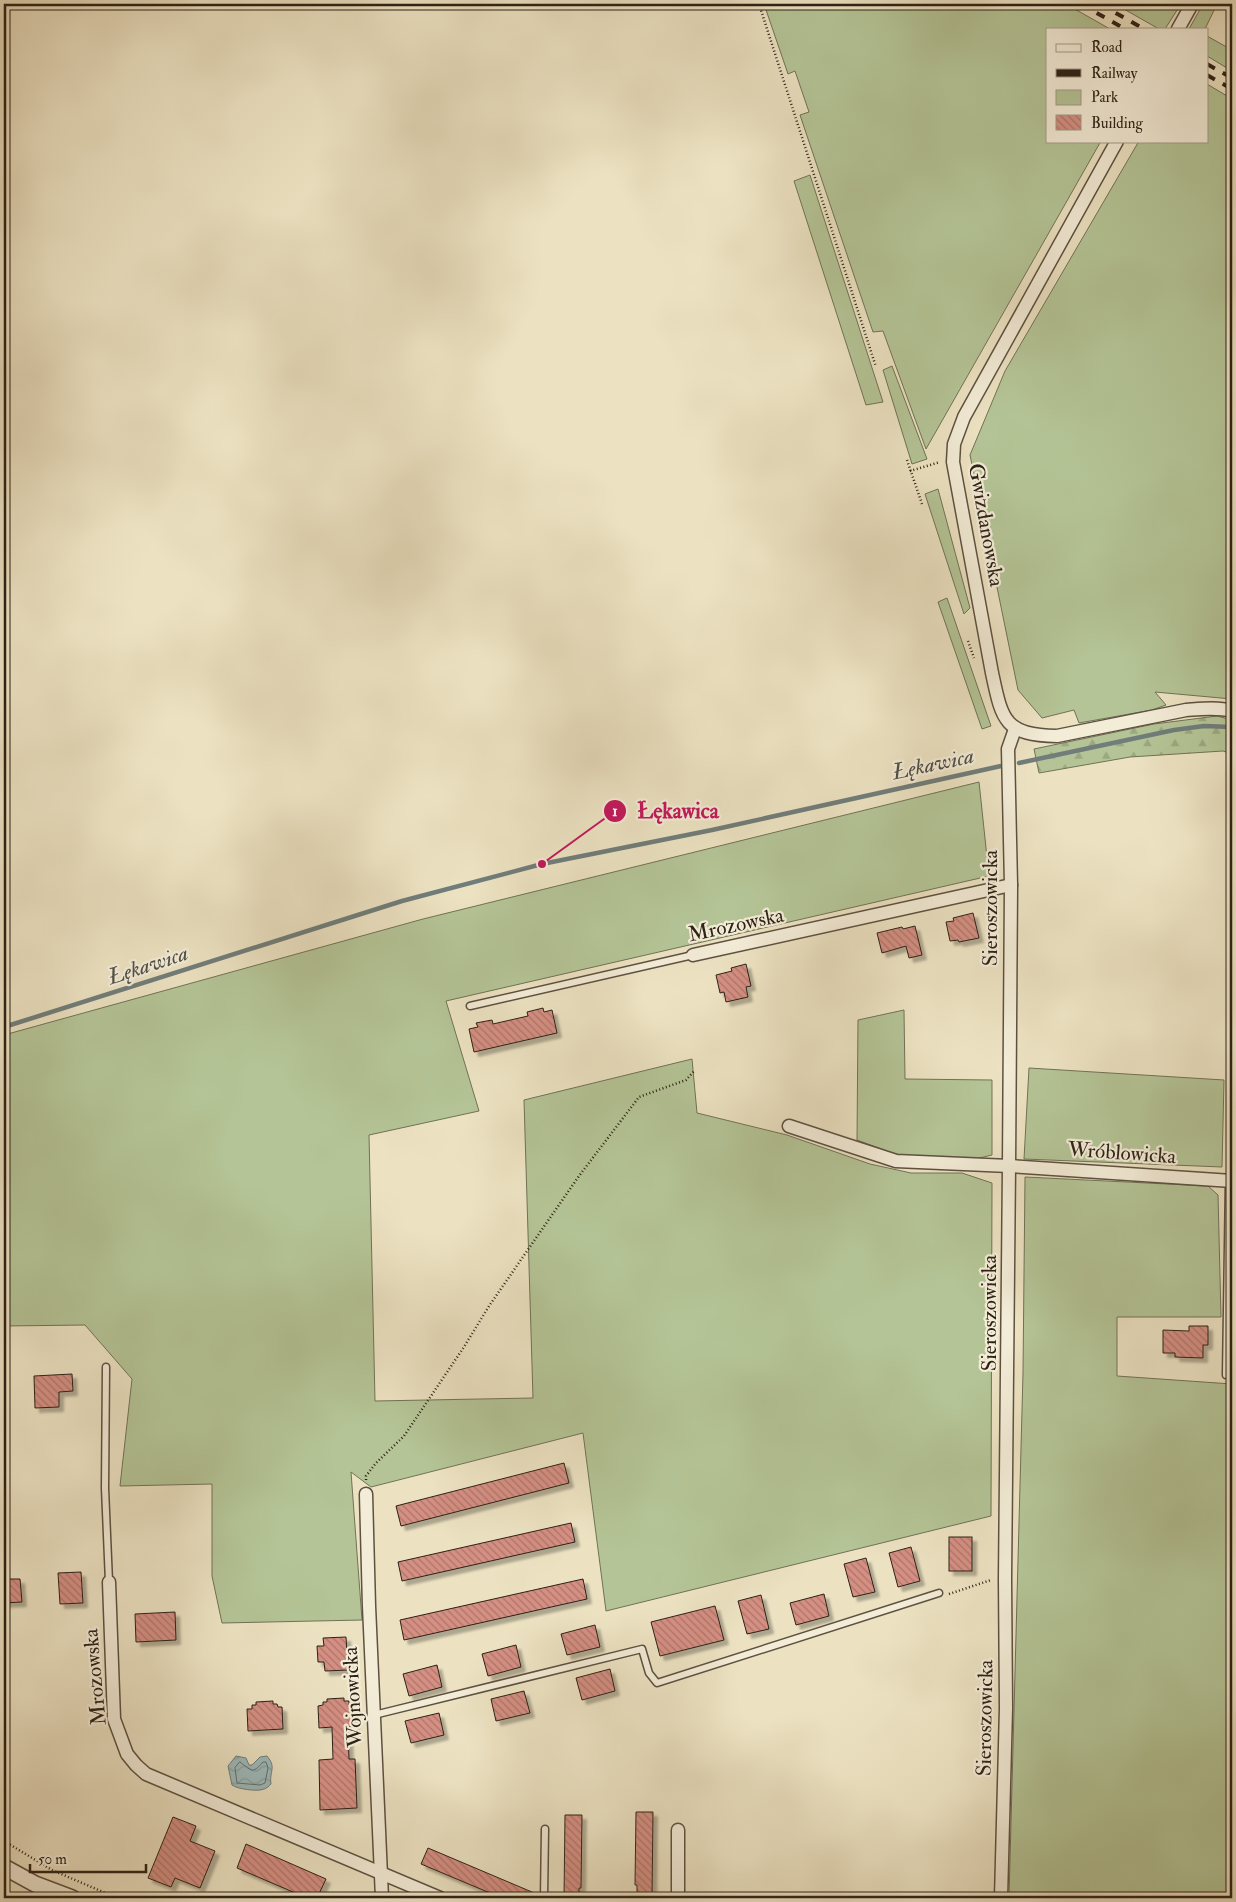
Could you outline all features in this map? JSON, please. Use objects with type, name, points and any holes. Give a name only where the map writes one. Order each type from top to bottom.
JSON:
[{"type":"street","points":[[1179,28],[1192,4]]},
{"type":"street","name":"Gwizdanowska","points":[[1015,729],[1006,720],[998,705],[953,462],[954,444],[964,417],[1115,142]]},
{"type":"street","points":[[1015,729],[1039,736],[1056,736],[1186,710],[1205,708],[1232,711]]},
{"type":"street","name":"Sieroszowicka","points":[[1001,1898],[1006,1708],[1005,1579],[1010,1166],[1011,885],[1008,749],[1015,729]]},
{"type":"street","name":"Mrozowska","points":[[693,955],[1011,885]]},
{"type":"street","name":"Wróblowicka","points":[[789,1126],[896,1162],[1010,1166],[1231,1180]]},
{"type":"street","name":"Wojnowicka","points":[[366,1494],[382,1898]]},
{"type":"street","name":"Mrozowska","points":[[108,1582],[114,1719],[127,1754],[136,1765],[146,1774],[440,1898]]},
{"type":"street","points":[[678,1830],[678,1898]]},
{"type":"street","points":[[4,1867],[35,1884],[72,1898]]},
{"type":"lane","name":"Mrozowska","points":[[470,1006],[693,955]]},
{"type":"lane","points":[[1226,1375],[1231,1180]]},
{"type":"lane","name":"Mrozowska","points":[[106,1368],[105,1488],[108,1582]]},
{"type":"lane","points":[[374,1716],[642,1649],[649,1673],[657,1683],[938,1593]]},
{"type":"lane","points":[[544,1898],[545,1829]]},
{"type":"path","points":[[759,4],[876,367]]},
{"type":"path","points":[[907,460],[922,504]]},
{"type":"path","points":[[910,471],[938,462],[953,462]]},
{"type":"path","points":[[366,1476],[376,1463],[404,1436],[464,1347],[489,1306],[579,1176],[639,1097],[686,1080],[695,1070]]},
{"type":"path","points":[[938,1593],[945,1595],[991,1580],[1005,1579]]},
{"type":"path","points":[[4,1841],[52,1870],[117,1898]]},
{"type":"green space","points":[[764,4],[1066,4],[1108,28],[1046,28],[1046,142],[1100,142],[926,449],[883,331],[873,332],[800,115],[809,112],[795,71],[788,74]]},
{"type":"green space","points":[[1115,4],[1181,4],[1166,28],[1157,28]]},
{"type":"green space","points":[[1203,4],[1217,4],[1205,28],[1190,28]]},
{"type":"green space","points":[[1208,37],[1232,50],[1232,71],[1208,57]]},
{"type":"green space","points":[[1208,85],[1232,99],[1232,699],[1155,692],[1166,705],[1152,710],[1079,723],[1074,710],[1042,718],[1018,690],[970,455],[1005,371],[1138,142],[1208,142]]},
{"type":"green space","points":[[810,175],[883,402],[866,405],[794,181]]},
{"type":"green space","points":[[892,366],[927,459],[912,464],[883,370]]},
{"type":"green space","points":[[938,489],[970,608],[964,614],[925,494]]},
{"type":"green space","points":[[947,598],[991,726],[982,729],[938,602]]},
{"type":"green space","points":[[1217,716],[1232,720],[1232,754],[1223,751],[1130,757],[1039,773],[1034,749],[1154,724]]},
{"type":"green space","points":[[979,782],[989,876],[446,1001],[479,1111],[369,1135],[375,1401],[533,1398],[524,1100],[692,1059],[697,1113],[787,1135],[870,1164],[911,1173],[962,1173],[992,1183],[991,1516],[606,1611],[583,1433],[371,1487],[351,1472],[362,1620],[222,1623],[212,1576],[212,1484],[120,1486],[132,1379],[85,1325],[4,1326],[4,1035],[423,919]]},
{"type":"green space","points":[[904,1010],[905,1079],[992,1080],[992,1155],[975,1159],[900,1156],[857,1140],[858,1020]]},
{"type":"green space","points":[[1029,1068],[1224,1080],[1222,1167],[1024,1159]]},
{"type":"green space","points":[[1025,1177],[1208,1186],[1218,1195],[1221,1317],[1117,1317],[1117,1376],[1232,1384],[1232,1898],[1009,1898],[1023,1373]]},
{"type":"water","points":[[236,1756],[246,1758],[249,1765],[252,1765],[260,1757],[267,1756],[272,1764],[271,1784],[265,1789],[257,1790],[243,1789],[232,1785],[228,1766]]},
{"type":"building","points":[[973,913],[979,938],[959,942],[958,940],[950,941],[946,922],[954,921],[953,918]]},
{"type":"building","points":[[915,926],[922,955],[909,958],[906,946],[882,953],[877,933]]},
{"type":"building","points":[[746,964],[751,986],[746,987],[748,997],[726,1002],[724,992],[720,993],[716,975],[732,971],[731,968]]},
{"type":"building","points":[[543,1008],[544,1012],[552,1010],[557,1033],[474,1052],[469,1029],[478,1027],[476,1023],[492,1020],[493,1024],[528,1016],[527,1012]]},
{"type":"building","points":[[1189,1326],[1208,1326],[1208,1345],[1203,1345],[1203,1358],[1175,1357],[1175,1353],[1163,1353],[1163,1330],[1189,1331]]},
{"type":"building","points":[[72,1374],[73,1391],[59,1392],[59,1407],[35,1408],[34,1376]]},
{"type":"building","points":[[564,1463],[569,1483],[401,1526],[396,1506]]},
{"type":"building","points":[[571,1523],[575,1542],[402,1581],[398,1562]]},
{"type":"building","points":[[949,1537],[972,1537],[972,1571],[949,1571]]},
{"type":"building","points":[[911,1547],[920,1581],[898,1587],[889,1553]]},
{"type":"building","points":[[866,1558],[875,1592],[853,1597],[844,1564]]},
{"type":"building","points":[[81,1572],[83,1603],[60,1604],[58,1573]]},
{"type":"building","points":[[4,1579],[20,1579],[22,1602],[4,1603]]},
{"type":"building","points":[[583,1579],[587,1599],[404,1640],[400,1620]]},
{"type":"building","points":[[824,1594],[829,1616],[796,1625],[790,1603]]},
{"type":"building","points":[[761,1595],[769,1629],[747,1634],[738,1601]]},
{"type":"building","points":[[715,1606],[724,1640],[660,1656],[651,1622]]},
{"type":"building","points":[[175,1612],[176,1640],[136,1642],[135,1614]]},
{"type":"building","points":[[595,1625],[600,1647],[567,1655],[561,1634]]},
{"type":"building","points":[[346,1637],[348,1670],[325,1671],[324,1662],[318,1662],[317,1646],[324,1646],[323,1638]]},
{"type":"building","points":[[516,1645],[521,1667],[488,1676],[482,1654]]},
{"type":"building","points":[[437,1665],[442,1687],[409,1696],[403,1674]]},
{"type":"building","points":[[610,1669],[615,1691],[582,1700],[576,1678]]},
{"type":"building","points":[[524,1691],[530,1713],[496,1721],[491,1699]]},
{"type":"building","points":[[344,1698],[344,1701],[349,1701],[349,1705],[353,1704],[354,1726],[348,1727],[349,1759],[355,1759],[357,1808],[320,1810],[319,1760],[333,1759],[332,1727],[319,1728],[318,1706],[323,1705],[323,1702],[327,1702],[327,1699]]},
{"type":"building","points":[[273,1701],[273,1704],[282,1707],[283,1729],[248,1731],[247,1709],[252,1709],[252,1705],[256,1705],[256,1702]]},
{"type":"building","points":[[439,1713],[444,1735],[411,1743],[405,1721]]},
{"type":"building","points":[[636,1812],[653,1812],[652,1898],[637,1898],[637,1885],[635,1885]]},
{"type":"building","points":[[565,1815],[582,1815],[581,1888],[579,1888],[579,1898],[564,1898]]},
{"type":"building","points":[[173,1817],[196,1826],[190,1841],[215,1851],[200,1888],[175,1878],[171,1887],[148,1878]]},
{"type":"building","points":[[246,1844],[326,1879],[317,1898],[307,1898],[237,1868]]},
{"type":"building","points":[[428,1848],[539,1895],[539,1898],[502,1898],[421,1864]]},
{"type":"waterway","name":"Łękawica","points":[[1019,763],[1174,730],[1204,726],[1232,727]]},
{"type":"waterway","name":"Łękawica","points":[[4,1027],[402,901],[542,864],[712,830],[1001,766]]},
{"type":"railway","points":[[1081,4],[1123,28]]},
{"type":"railway","points":[[1100,4],[1142,28]]},
{"type":"railway","points":[[1208,65],[1232,78]]},
{"type":"railway","points":[[1208,76],[1232,89]]},
{"type":"place","name":"Łękawica","points":[[542,864]]}]
